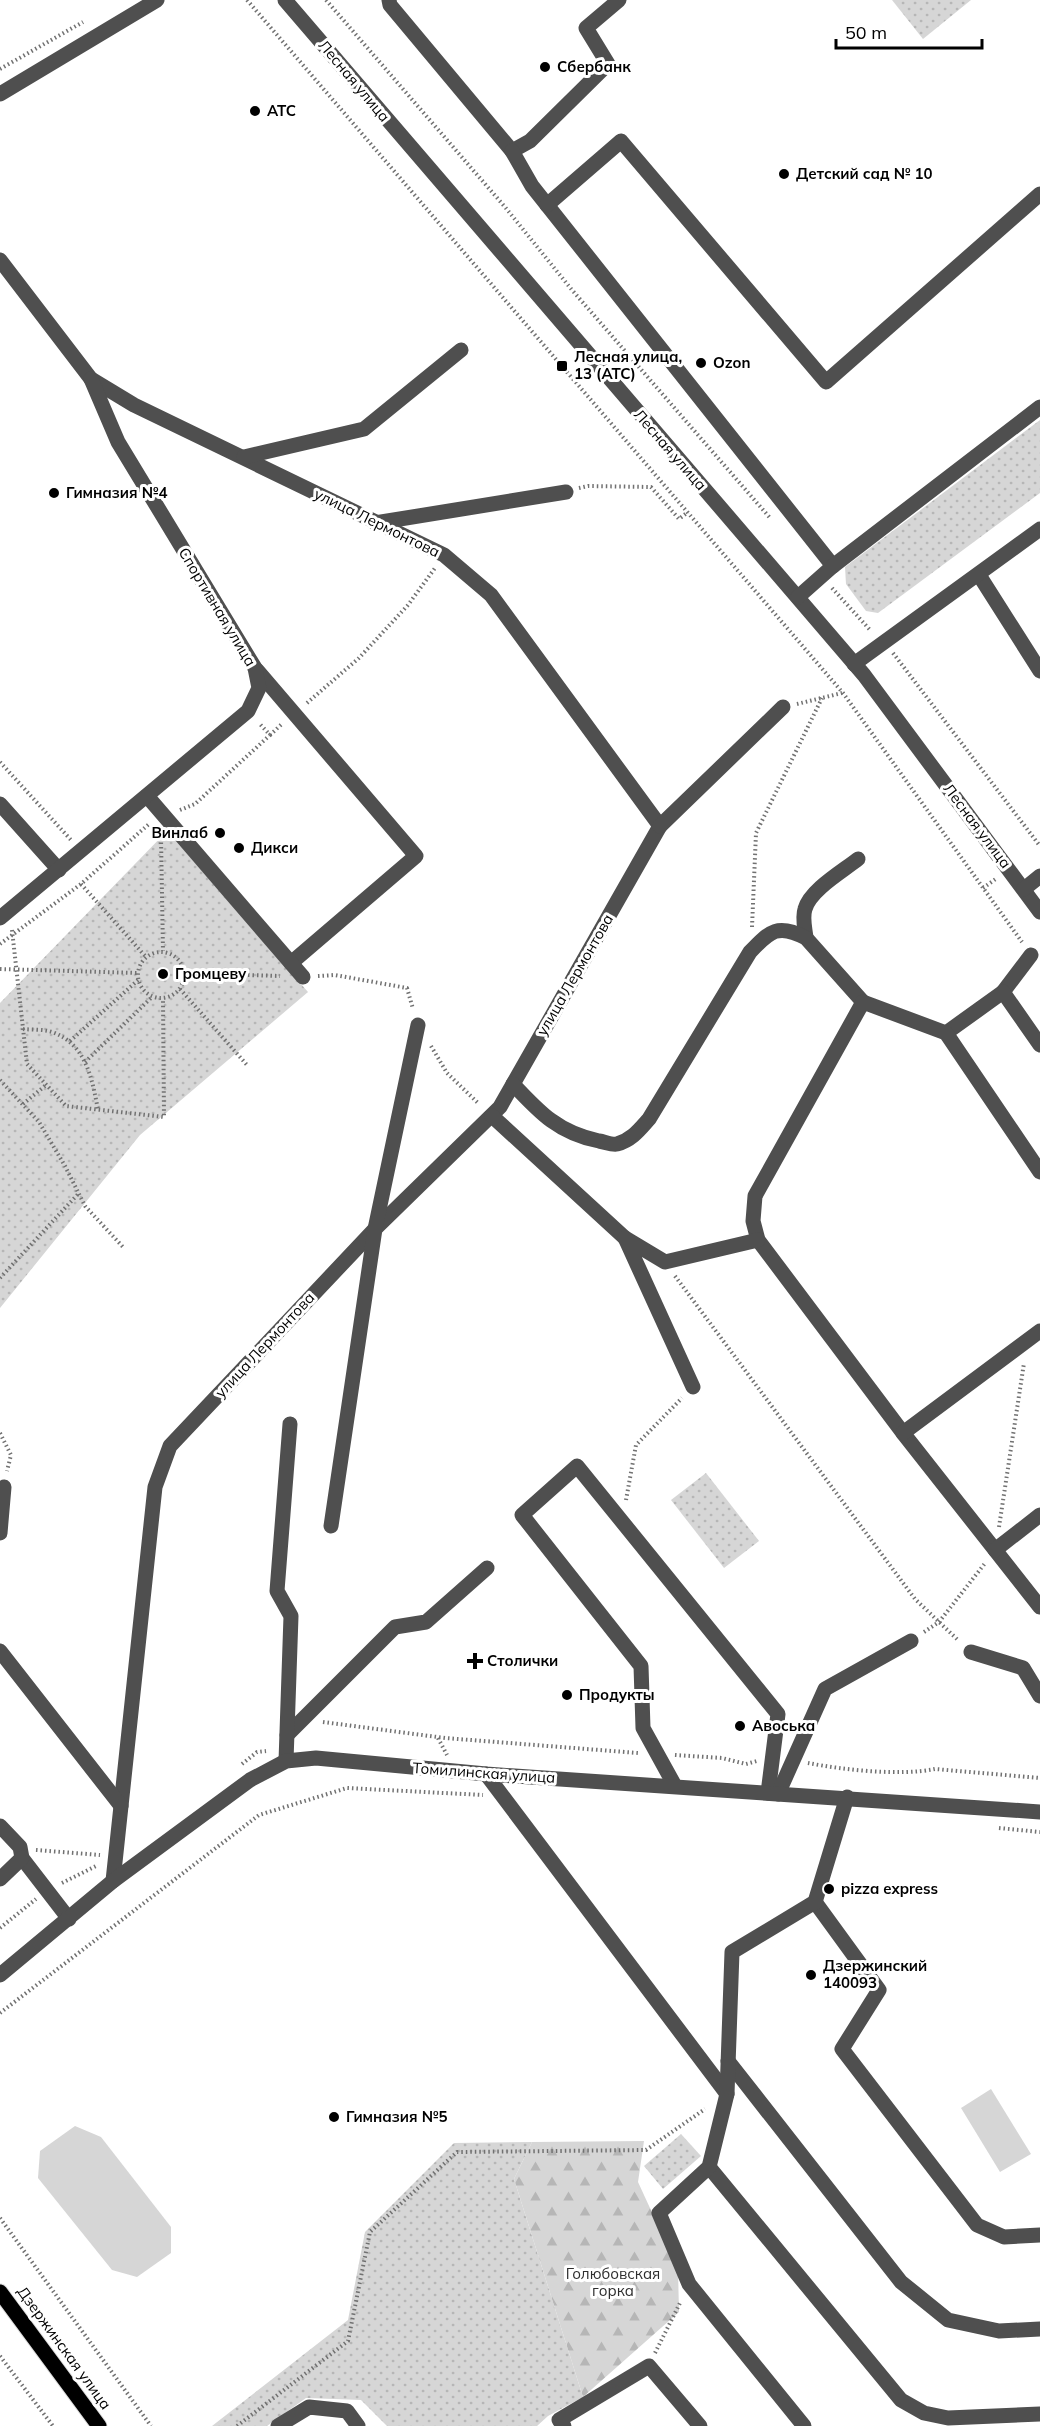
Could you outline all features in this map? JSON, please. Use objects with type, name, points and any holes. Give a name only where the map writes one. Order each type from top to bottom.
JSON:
[{"type":"main road","name":"Дзержинская улица","points":[[0,2292],[99,2426]]},
{"type":"street","points":[[0,93],[157,0]]},
{"type":"street","name":"Лесная улица","points":[[285,0],[854,664],[1040,912]]},
{"type":"street","points":[[389,0],[390,5],[512,151],[532,186],[827,571]]},
{"type":"street","points":[[512,151],[530,141],[608,64],[586,28],[619,0]]},
{"type":"street","points":[[547,205],[621,141],[826,382],[1040,194]]},
{"type":"street","name":"улица Лермонтова","points":[[0,260],[91,379],[134,405],[444,555],[491,595],[660,826],[500,1107],[375,1229],[170,1446],[154,1487],[113,1881]]},
{"type":"street","points":[[244,457],[364,429],[461,350]]},
{"type":"street","name":"Спортивная улица","points":[[4,915],[248,711],[259,688],[255,668],[118,442],[91,379]]},
{"type":"street","points":[[798,597],[827,571],[1040,407]]},
{"type":"street","points":[[375,523],[566,492]]},
{"type":"street","points":[[854,664],[1040,529]]},
{"type":"street","points":[[979,575],[1040,670]]},
{"type":"street","points":[[255,668],[416,856],[291,963]]},
{"type":"street","points":[[660,826],[783,707]]},
{"type":"street","points":[[147,796],[303,977]]},
{"type":"street","points":[[0,804],[59,870]]},
{"type":"street","points":[[806,938],[805,907],[815,892],[858,859]]},
{"type":"street","points":[[1024,889],[1040,876]]},
{"type":"street","points":[[513,1084],[543,1116],[567,1131],[583,1138],[616,1145],[632,1138],[650,1119],[750,952],[765,937],[778,929],[794,931],[806,938],[863,1002],[946,1033],[1040,1172]]},
{"type":"street","points":[[946,1033],[1003,992],[1031,955]]},
{"type":"street","points":[[1003,992],[1040,1045]]},
{"type":"street","points":[[863,1002],[755,1196],[753,1221],[758,1240],[903,1434],[1040,1607]]},
{"type":"street","points":[[331,1526],[375,1229],[418,1025]]},
{"type":"street","points":[[492,1116],[624,1238],[665,1262],[758,1240]]},
{"type":"street","points":[[624,1238],[693,1387]]},
{"type":"street","points":[[903,1434],[1034,1336]]},
{"type":"street","points":[[286,1761],[291,1616],[277,1591],[291,1424]]},
{"type":"street","points":[[675,1786],[643,1728],[641,1666],[522,1515],[577,1466],[778,1714],[772,1758],[773,1793]]},
{"type":"street","points":[[0,1533],[4,1487]]},
{"type":"street","points":[[995,1550],[1040,1515]]},
{"type":"street","points":[[287,1735],[395,1627],[426,1622],[487,1568]]},
{"type":"street","points":[[773,1793],[794,1760],[825,1689],[911,1641]]},
{"type":"street","points":[[0,1651],[121,1806]]},
{"type":"street","points":[[970,1652],[1023,1668],[1040,1696]]},
{"type":"street","name":"Томилинская улица","points":[[0,1975],[113,1881],[250,1780],[286,1761],[316,1758],[486,1774],[1040,1812]]},
{"type":"street","points":[[486,1774],[727,2094]]},
{"type":"street","points":[[804,2426],[689,2284],[659,2213],[710,2167],[727,2094],[732,1952],[815,1902],[847,1797]]},
{"type":"street","points":[[0,1826],[27,1854],[69,1919]]},
{"type":"street","points":[[0,1879],[27,1854]]},
{"type":"street","points":[[815,1902],[879,1990],[842,2049],[977,2225],[1004,2237],[1040,2235]]},
{"type":"street","points":[[728,2061],[901,2282],[948,2320],[999,2331],[1040,2329]]},
{"type":"street","points":[[710,2167],[901,2400],[921,2420],[1040,2414]]},
{"type":"street","points":[[564,2426],[559,2420],[649,2366],[700,2426]]},
{"type":"street","points":[[278,2426],[309,2408],[347,2411],[358,2426]]},
{"type":"path","points":[[247,0],[843,693],[1031,955]]},
{"type":"path","points":[[327,0],[505,207],[572,290],[775,523]]},
{"type":"path","points":[[0,69],[91,17]]},
{"type":"path","points":[[566,492],[588,486],[651,487],[679,519],[688,512]]},
{"type":"path","points":[[270,735],[359,658],[408,605],[444,555]]},
{"type":"path","points":[[827,571],[1040,846]]},
{"type":"path","points":[[783,707],[843,693]]},
{"type":"path","points":[[750,952],[756,833],[822,698]]},
{"type":"path","points":[[0,762],[81,852]]},
{"type":"path","points":[[151,822],[156,828]]},
{"type":"path","points":[[161,835],[163,951]]},
{"type":"path","points":[[983,888],[997,878]]},
{"type":"path","points":[[81,884],[146,957]]},
{"type":"path","points":[[4,915],[13,933],[27,1064],[66,1106],[164,1117],[163,999]]},
{"type":"path","points":[[0,944],[13,933]]},
{"type":"path","points":[[163,951],[178,958],[185,973],[180,990],[163,999],[152,997],[145,992],[138,980],[138,973],[146,957],[163,951]]},
{"type":"path","points":[[0,969],[138,973]]},
{"type":"path","points":[[185,973],[303,977],[335,975],[407,988],[418,1025],[447,1073],[492,1116]]},
{"type":"path","points":[[70,1041],[138,980]]},
{"type":"path","points":[[180,990],[247,1065]]},
{"type":"path","points":[[85,1062],[152,997]]},
{"type":"path","points":[[23,1029],[50,1031],[70,1041],[91,1074],[98,1110]]},
{"type":"path","points":[[0,1080],[39,1122],[85,1206],[123,1247]]},
{"type":"path","points":[[23,1104],[45,1084]]},
{"type":"path","points":[[0,1278],[79,1193]]},
{"type":"path","points":[[665,1262],[915,1599],[970,1652]]},
{"type":"path","points":[[911,1641],[939,1622],[995,1550],[1034,1336]]},
{"type":"path","points":[[623,1520],[636,1445],[693,1387]]},
{"type":"path","points":[[0,1433],[11,1455],[4,1487]]},
{"type":"path","points":[[303,1720],[446,1738],[722,1758],[746,1764],[772,1758]]},
{"type":"path","points":[[794,1760],[835,1768],[920,1772],[935,1769],[1040,1779]]},
{"type":"path","points":[[0,2013],[259,1815],[347,1788],[502,1795]]},
{"type":"path","points":[[997,1828],[1040,1832]]},
{"type":"path","points":[[27,1854],[116,1856]]},
{"type":"path","points":[[237,2426],[348,2341],[370,2232],[457,2152],[646,2150],[727,2094]]},
{"type":"path","points":[[0,2218],[151,2426]]},
{"type":"path","points":[[649,2366],[689,2284]]},
{"type":"path","points":[[0,2356],[53,2426]]},
{"type":"green space","points":[[892,0],[971,0],[923,39]]},
{"type":"green space","points":[[1040,420],[1040,493],[878,613],[866,611],[846,584],[845,567]]},
{"type":"green space","points":[[167,831],[308,992],[140,1135],[0,1308],[0,1003]]},
{"type":"green space","points":[[706,1473],[759,1541],[724,1568],[671,1500]]},
{"type":"green space","points":[[991,2089],[1031,2154],[1000,2172],[961,2108]]},
{"type":"green space","points":[[75,2126],[101,2137],[171,2227],[171,2253],[137,2277],[112,2270],[38,2178],[40,2151]]},
{"type":"green space","points":[[681,2134],[701,2156],[663,2189],[644,2166]]},
{"type":"green space","name":"Голюбовская горка","points":[[644,2141],[638,2182],[678,2269],[679,2312],[583,2397],[514,2179],[532,2142]]},
{"type":"green space","points":[[532,2142],[514,2179],[583,2397],[548,2416],[537,2426],[387,2426],[361,2400],[306,2398],[267,2426],[212,2426],[348,2320],[365,2232],[454,2143]]},
{"type":"place","name":"Сбербанк","points":[[545,67]]},
{"type":"place","name":"АТС","points":[[255,111]]},
{"type":"place","name":"Детский сад № 10","points":[[784,174]]},
{"type":"place","name":"Ozon","points":[[701,363]]},
{"type":"place","name":"Лесная улица, 13 (АТС)","points":[[562,366]]},
{"type":"place","name":"Гимназия №4","points":[[54,493]]},
{"type":"place","name":"Винлаб","points":[[220,833]]},
{"type":"place","name":"Дикси","points":[[239,848]]},
{"type":"place","name":"Громцеву","points":[[163,974]]},
{"type":"place","name":"Столички","points":[[475,1661]]},
{"type":"place","name":"Продукты","points":[[567,1695]]},
{"type":"place","name":"Авоська","points":[[740,1726]]},
{"type":"place","name":"pizza express","points":[[829,1889]]},
{"type":"place","name":"Дзержинский 140093","points":[[811,1975]]},
{"type":"place","name":"Гимназия №5","points":[[334,2117]]}]
